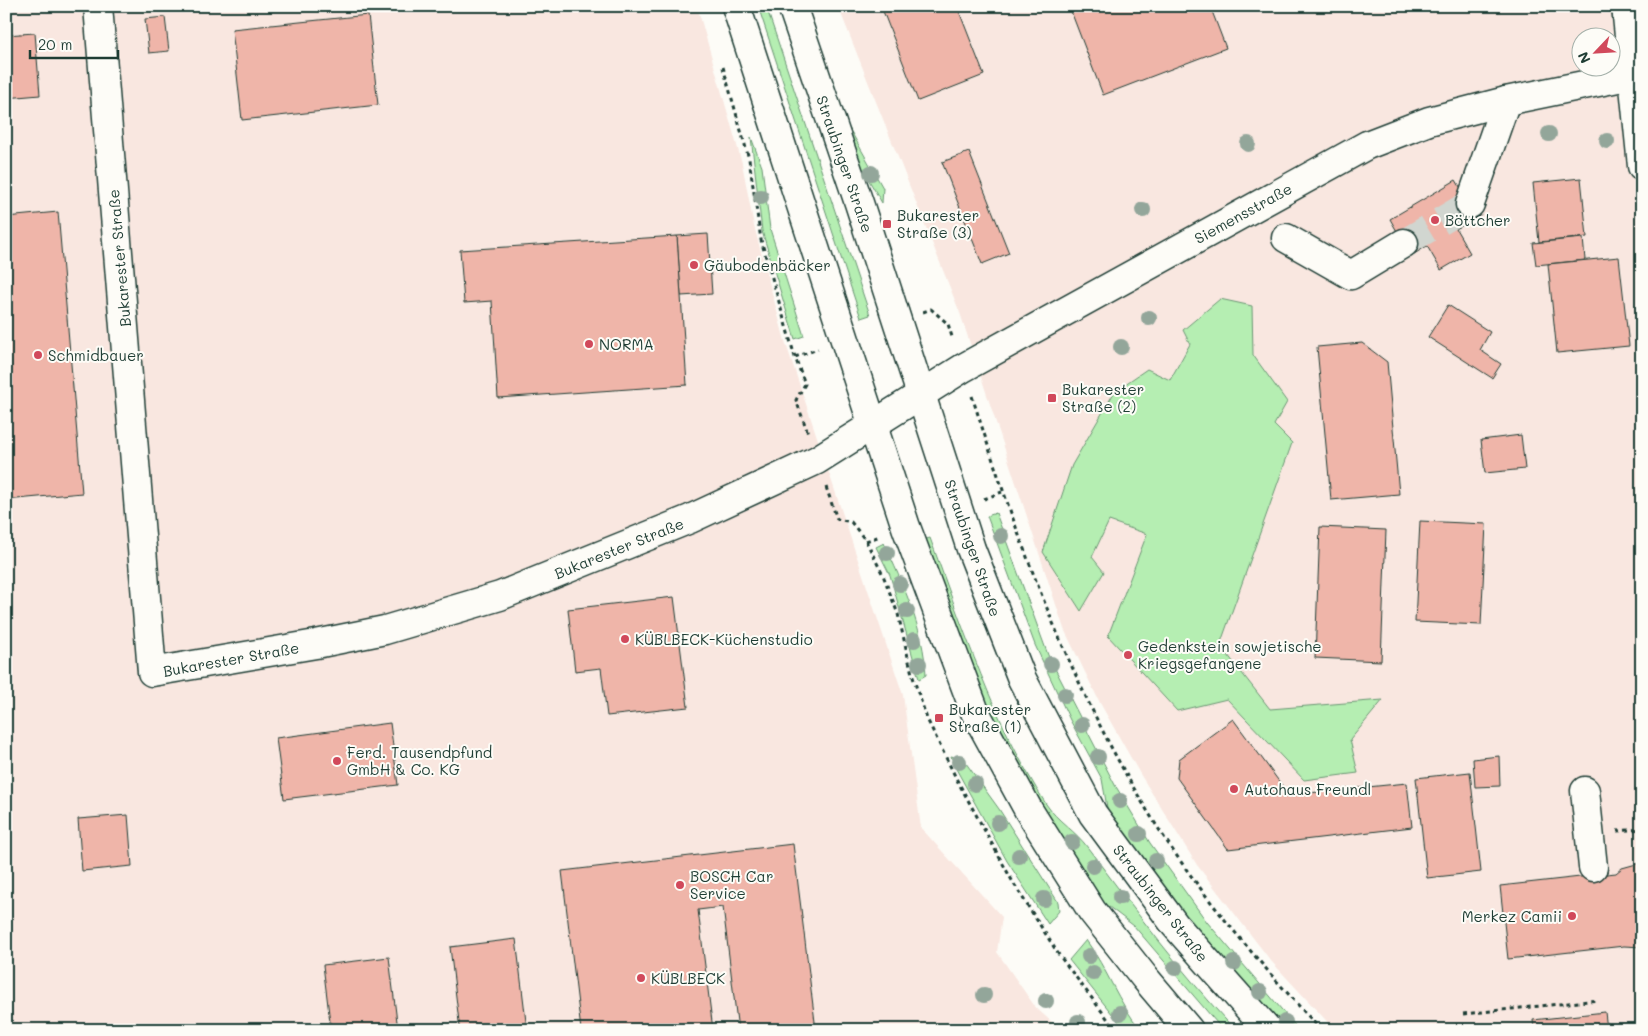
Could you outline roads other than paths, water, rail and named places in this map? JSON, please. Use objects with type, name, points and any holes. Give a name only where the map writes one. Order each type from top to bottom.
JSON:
[{"type":"street","name":"Bukarester Straße","points":[[98,6],[152,672],[316,644],[385,630],[500,596],[690,519],[817,460],[873,425]]},
{"type":"street","points":[[736,6],[906,527],[975,712],[1029,810],[1092,911],[1189,1030]]},
{"type":"street","name":"Straubinger Straße","points":[[792,6],[971,549],[1022,679],[1093,814],[1175,925],[1225,984],[1268,1030]]},
{"type":"street","points":[[1626,6],[1637,73],[1642,166]]},
{"type":"street","name":"Siemensstraße","points":[[873,425],[963,368],[1368,145],[1429,121],[1506,101],[1637,73]]},
{"type":"street","points":[[1470,204],[1506,101]]},
{"type":"street","points":[[1286,238],[1351,275],[1404,243]]},
{"type":"street","points":[[1585,791],[1593,867]]},
{"type":"tunnel","points":[[1404,243],[1470,204]]},
{"type":"place","name":"Böttcher","points":[[1435,220]]},
{"type":"place","name":"Bukarester Straße (3)","points":[[887,224]]},
{"type":"place","name":"Gäubodenbäcker","points":[[694,265]]},
{"type":"place","name":"NORMA","points":[[589,344]]},
{"type":"place","name":"Schmidbauer","points":[[38,355]]},
{"type":"place","name":"Bukarester Straße (2)","points":[[1052,398]]},
{"type":"place","name":"KÜBLBECK-Küchenstudio","points":[[625,639]]},
{"type":"place","name":"Gedenkstein sowjetische Kriegsgefangene","points":[[1128,655]]},
{"type":"place","name":"Bukarester Straße (1)","points":[[939,718]]},
{"type":"place","name":"Ferd. Tausendpfund GmbH & Co. KG","points":[[337,761]]},
{"type":"place","name":"Autohaus Freundl","points":[[1234,789]]},
{"type":"place","name":"BOSCH Car Service","points":[[680,885]]},
{"type":"place","name":"Merkez Camii","points":[[1572,916]]},
{"type":"place","name":"KÜBLBECK","points":[[641,978]]}]
